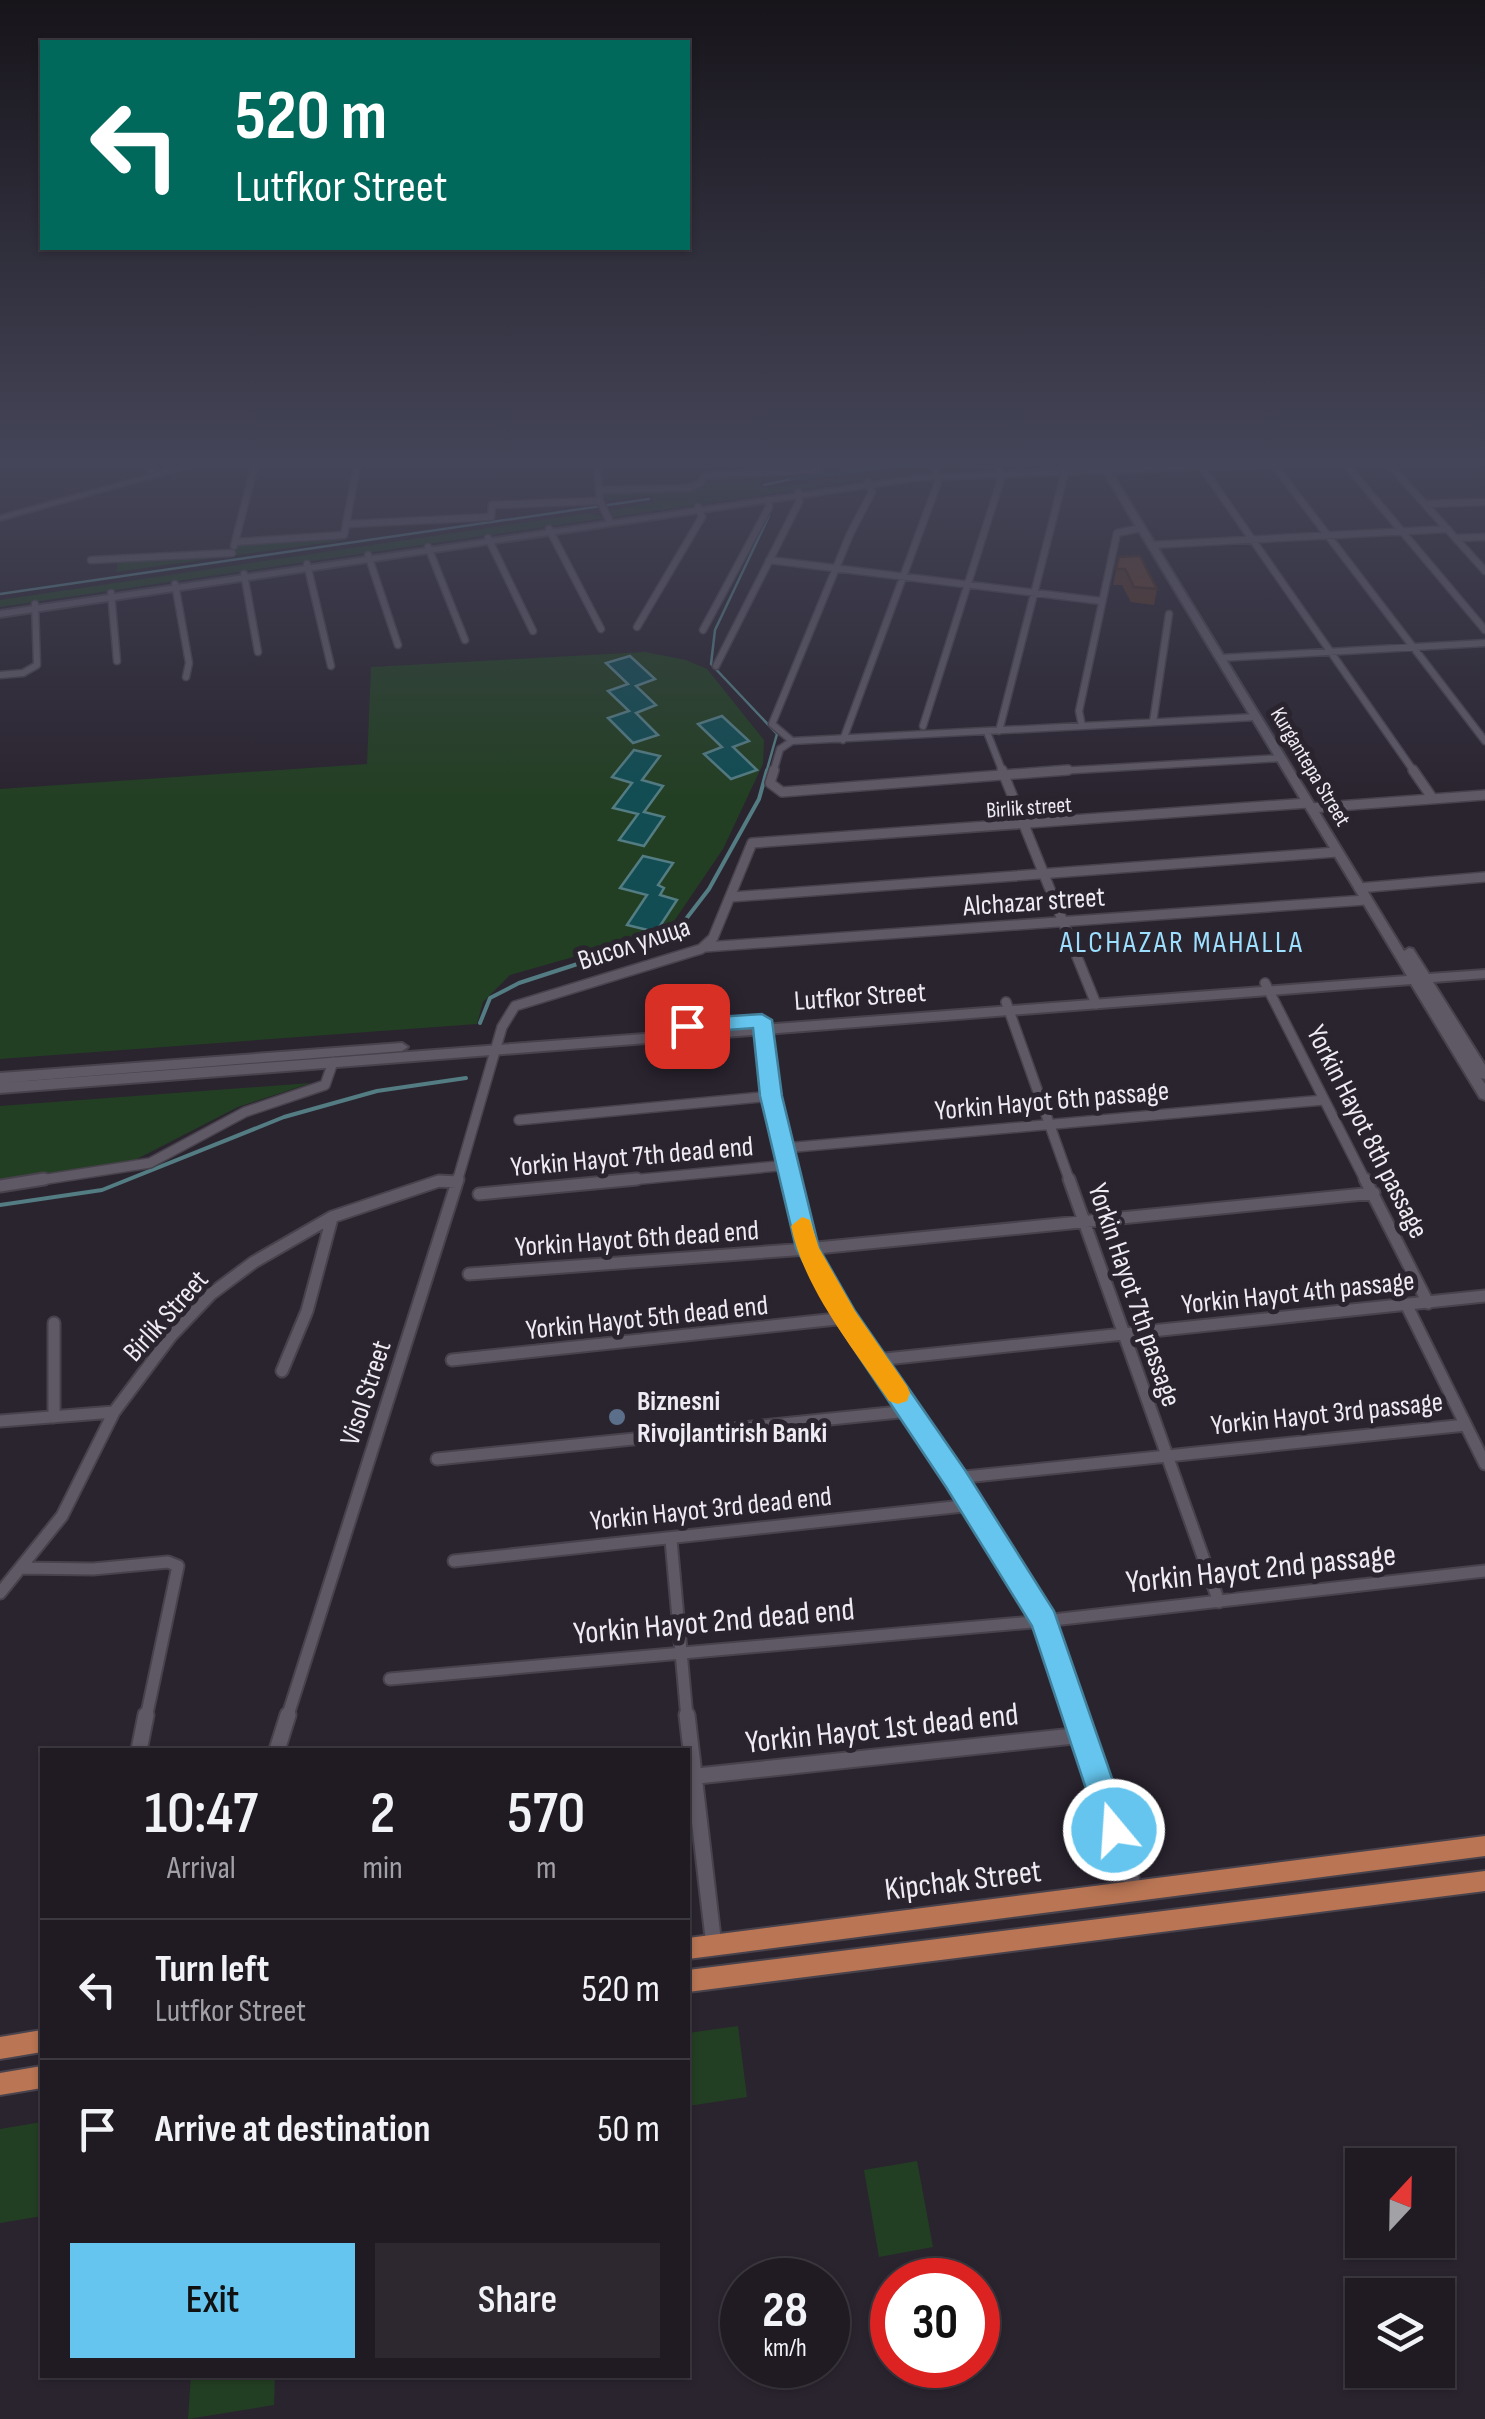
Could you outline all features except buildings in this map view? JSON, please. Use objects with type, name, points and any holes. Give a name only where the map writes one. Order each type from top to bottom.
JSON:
[{"type":"main road","points":[[0,612],[265,573]]},
{"type":"main road","name":"Kurgantepa Street","points":[[1172,573],[1365,892],[1485,1075]]},
{"type":"main road","name":"Kurgantepa Street","points":[[1224,658],[1337,852],[1365,892]]},
{"type":"main road","name":"Lutfkor Street","points":[[0,1078],[498,1045],[1485,970]]},
{"type":"main road","name":"Kurgantepa Street","points":[[1418,975],[1485,1096]]},
{"type":"main road","name":"Lutfkor Street","points":[[0,1088],[498,1045]]},
{"type":"main road","name":"Kipchak Street","points":[[690,1949],[1485,1846]]},
{"type":"main road","points":[[690,1980],[1485,1881]]},
{"type":"main road","points":[[910,1920],[922,1934],[917,1952]]},
{"type":"main road","points":[[0,2048],[40,2041]]},
{"type":"main road","points":[[0,2084],[40,2077]]},
{"type":"street","points":[[310,573],[331,666]]},
{"type":"street","points":[[374,573],[398,645]]},
{"type":"street","points":[[439,573],[465,640]]},
{"type":"street","points":[[505,573],[533,630]]},
{"type":"street","points":[[571,573],[600,629]]},
{"type":"street","points":[[637,627],[669,573]]},
{"type":"street","points":[[703,630],[733,573]]},
{"type":"street","points":[[716,666],[763,573]]},
{"type":"street","points":[[792,741],[772,724],[834,573]]},
{"type":"street","points":[[872,573],[1100,602]]},
{"type":"street","points":[[843,740],[904,573]]},
{"type":"street","points":[[923,726],[973,573]]},
{"type":"street","points":[[999,730],[1039,573]]},
{"type":"street","points":[[1082,726],[1079,711],[1107,573]]},
{"type":"street","points":[[1274,573],[1433,799]]},
{"type":"street","points":[[1356,573],[1485,741]]},
{"type":"street","points":[[1437,573],[1485,630]]},
{"type":"street","points":[[245,576],[258,652]]},
{"type":"street","points":[[175,586],[189,663],[186,678]]},
{"type":"street","points":[[111,595],[117,661]]},
{"type":"street","points":[[0,675],[24,673],[37,665],[36,607]]},
{"type":"street","points":[[1153,722],[1169,614]]},
{"type":"street","points":[[1224,658],[1485,643]]},
{"type":"street","points":[[1256,717],[792,741],[780,749],[770,783],[782,792],[1281,758]]},
{"type":"street","points":[[987,732],[1094,1000]]},
{"type":"street","name":"Birlik street","points":[[752,843],[1485,795]]},
{"type":"street","name":"Висол улица","points":[[498,1045],[509,1013],[520,1003],[704,947],[713,938],[752,843]]},
{"type":"street","points":[[731,897],[1337,852]]},
{"type":"street","name":"Alchazar street","points":[[704,947],[1065,922],[1485,877]]},
{"type":"street","name":"Yorkin Hayot 8th passage","points":[[1267,987],[1428,1302]]},
{"type":"street","name":"Yorkin Hayot 7th passage","points":[[1007,1006],[1218,1602]]},
{"type":"street","points":[[763,1025],[771,1096],[807,1248],[846,1318],[955,1478],[1044,1620],[1136,1891]]},
{"type":"street","name":"Visol Street","points":[[278,1748],[498,1045]]},
{"type":"street","points":[[0,1186],[150,1163],[245,1112],[325,1085],[333,1062]]},
{"type":"street","points":[[519,1120],[771,1096]]},
{"type":"street","name":"Yorkin Hayot 6th passage","points":[[785,1148],[1324,1100]]},
{"type":"street","name":"Yorkin Hayot 7th dead end","points":[[479,1194],[788,1165]]},
{"type":"street","name":"Birlik Street","points":[[0,1592],[62,1516],[114,1412],[171,1336],[212,1294],[254,1262],[332,1217],[439,1181],[456,1182]]},
{"type":"street","name":"Yorkin Hayot 6th dead end","points":[[469,1274],[807,1248],[1374,1193]]},
{"type":"street","points":[[282,1371],[307,1312],[332,1217]]},
{"type":"street","name":"Yorkin Hayot 4th passage","points":[[876,1360],[1485,1296]]},
{"type":"street","points":[[1406,1304],[1485,1464]]},
{"type":"street","name":"Yorkin Hayot 5th dead end","points":[[452,1360],[846,1318]]},
{"type":"street","points":[[54,1323],[54,1417]]},
{"type":"street","points":[[437,1459],[910,1410]]},
{"type":"street","points":[[0,1421],[114,1412]]},
{"type":"street","name":"Yorkin Hayot 3rd passage","points":[[955,1478],[1466,1425]]},
{"type":"street","name":"Yorkin Hayot 3rd dead end","points":[[454,1561],[972,1505]]},
{"type":"street","points":[[672,1540],[688,1748]]},
{"type":"street","points":[[21,1568],[94,1569],[168,1562],[178,1566],[139,1748]]},
{"type":"street","name":"Yorkin Hayot 2nd passage","points":[[1044,1620],[1485,1571]]},
{"type":"street","name":"Yorkin Hayot 2nd dead end","points":[[390,1679],[1044,1620]]},
{"type":"street","name":"Yorkin Hayot 1st dead end","points":[[690,1777],[1083,1735]]},
{"type":"street","points":[[690,1777],[714,1946]]},
{"type":"green space","points":[[184,573],[232,573],[0,607],[0,600]]},
{"type":"green space","points":[[645,652],[686,660],[707,669],[764,740],[763,764],[723,849],[668,930],[510,975],[483,1002],[477,1024],[0,1059],[0,789],[367,764],[371,667]]},
{"type":"green space","points":[[311,1083],[238,1107],[131,1162],[0,1181],[0,1106]]},
{"type":"green space","points":[[738,2026],[747,2097],[690,2106],[690,2033]]},
{"type":"green space","points":[[40,2122],[40,2216],[0,2223],[0,2129]]},
{"type":"green space","points":[[917,2161],[933,2247],[879,2257],[864,2170]]},
{"type":"green space","points":[[191,2378],[275,2378],[274,2405],[188,2419]]},
{"type":"water","points":[[630,656],[655,679],[636,686],[656,705],[636,713],[658,735],[633,743],[608,718],[629,711],[608,691],[628,684],[606,663]]},
{"type":"water","points":[[722,716],[749,741],[733,747],[757,770],[731,779],[704,754],[722,747],[698,724]]},
{"type":"water","points":[[634,750],[660,756],[642,780],[663,786],[644,812],[664,817],[644,846],[619,840],[638,814],[613,808],[632,783],[612,777]]},
{"type":"water","points":[[643,856],[673,863],[658,885],[664,888],[660,895],[677,900],[656,932],[627,925],[647,895],[620,888]]},
{"type":"waterway","points":[[0,594],[144,573]]},
{"type":"waterway","points":[[742,573],[715,630],[711,664],[777,734],[766,773]]},
{"type":"waterway","points":[[480,1023],[490,998],[519,983],[676,932],[709,889],[759,799],[767,770]]},
{"type":"waterway","points":[[0,1205],[102,1190],[284,1117],[377,1091],[466,1078]]},
{"type":"slow traffic","points":[[802,1226],[807,1248],[846,1318],[898,1393]]},
{"type":"place","name":"Biznesni Rivojlantirish Banki","points":[[617,1417]]},
{"type":"district","name":"ALCHAZAR MAHALLA","points":[[1182,943]]},
{"type":"route","points":[[687,1026],[762,1020],[771,1096],[807,1248],[846,1318],[955,1478],[1044,1620],[1114,1830]]}]
